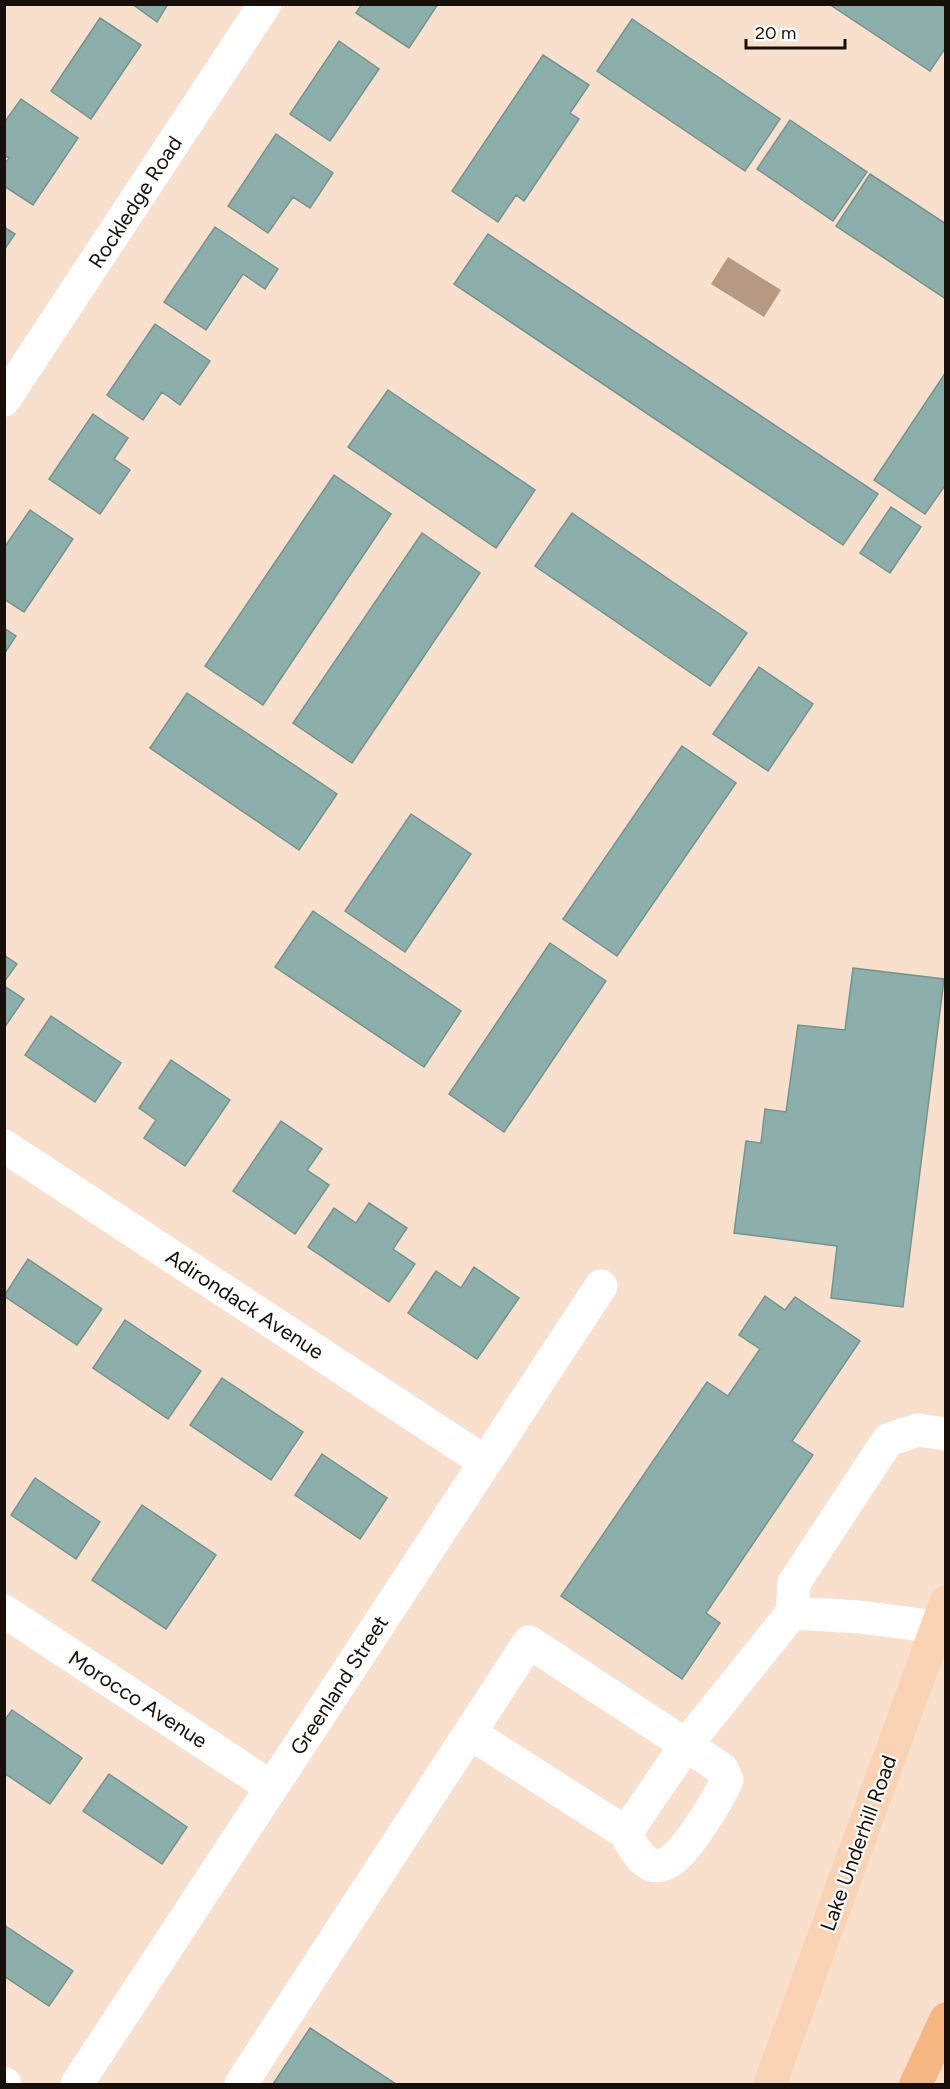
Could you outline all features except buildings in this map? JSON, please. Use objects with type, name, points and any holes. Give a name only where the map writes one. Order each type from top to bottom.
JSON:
[{"type":"highway","points":[[916,2085],[945,2019]]},
{"type":"main road","name":"Lake Underhill Road","points":[[770,2085],[941,1615]]},
{"type":"street","name":"Rockledge Road","points":[[4,400],[265,4]]},
{"type":"street","name":"Adirondack Avenue","points":[[4,1146],[485,1462]]},
{"type":"street","name":"Greenland Street","points":[[77,2085],[601,1286]]},
{"type":"street","points":[[626,1833],[686,1745],[792,1612],[794,1583],[888,1440],[918,1430],[945,1434]]},
{"type":"street","name":"Morocco Avenue","points":[[4,1611],[271,1787]]},
{"type":"street","points":[[792,1612],[860,1617],[941,1615]]},
{"type":"street","points":[[241,2085],[470,1733],[530,1642],[722,1769],[727,1780],[722,1793],[682,1853],[671,1862],[657,1865],[647,1863],[635,1852],[626,1833],[470,1733]]},
{"type":"shaded area","points":[[728,257],[781,290],[764,317],[711,284]]}]
